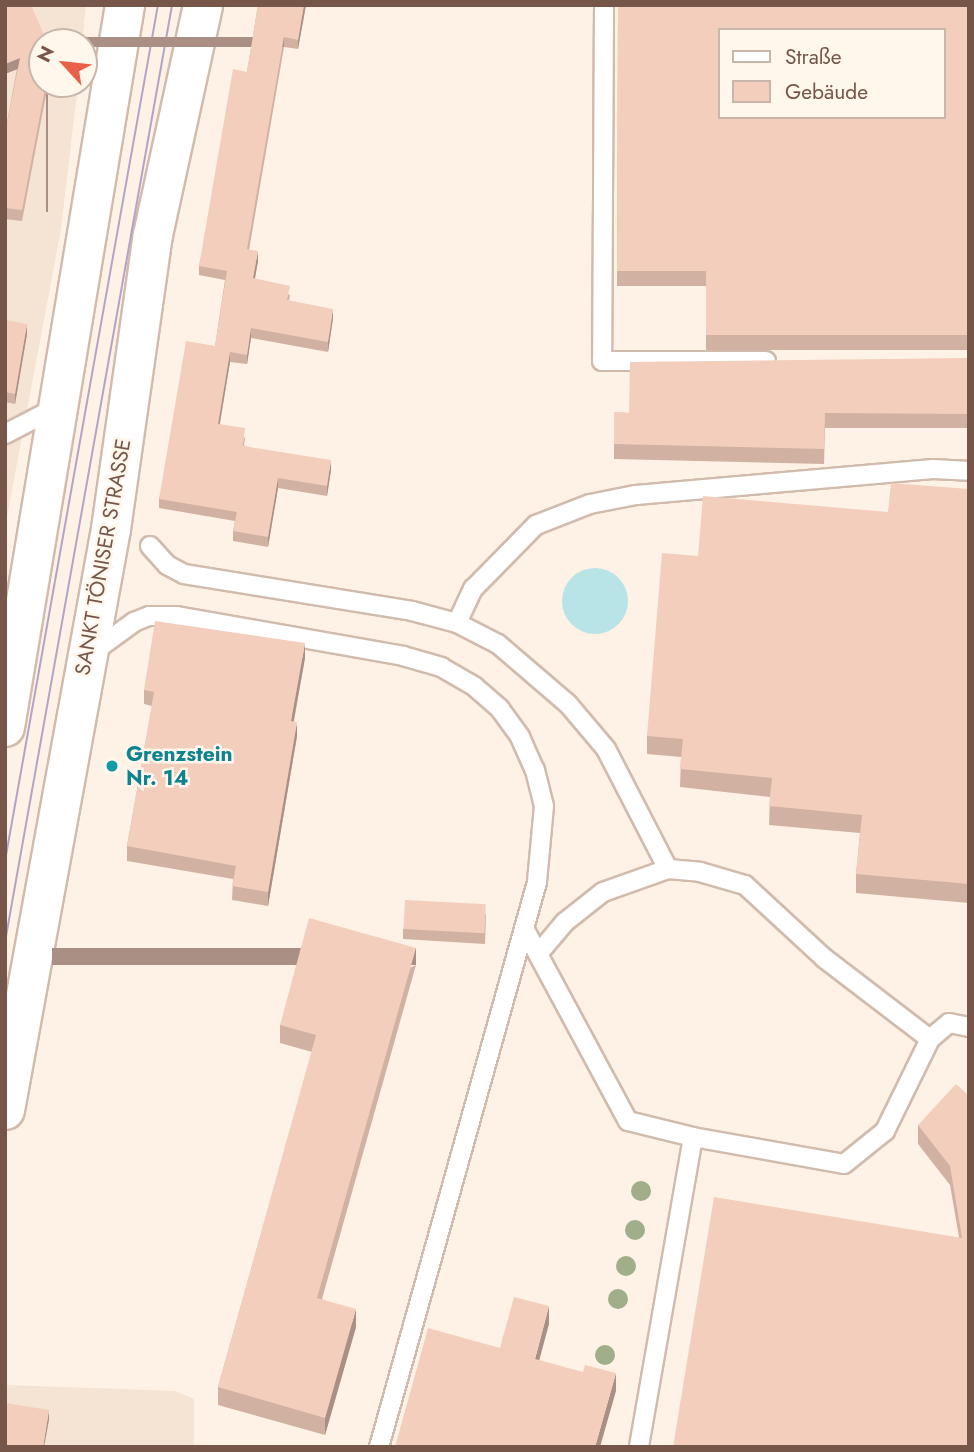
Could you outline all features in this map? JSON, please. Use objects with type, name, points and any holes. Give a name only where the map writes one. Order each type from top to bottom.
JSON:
[{"type":"main road","points":[[5,727],[15,608],[60,406],[125,5]]},
{"type":"main road","name":"SANKT TÖNISER STRASSE","points":[[5,1110],[111,529],[153,235],[203,5]]},
{"type":"lane","points":[[604,5],[602,361],[779,361]]},
{"type":"lane","points":[[5,434],[60,406]]},
{"type":"lane","points":[[457,624],[473,589],[536,525],[590,504],[650,493],[933,469],[969,471]]},
{"type":"lane","points":[[150,546],[167,565],[184,574],[362,603],[457,624],[499,644],[568,704],[606,749],[668,869]]},
{"type":"lane","points":[[86,660],[134,622],[149,616],[177,616],[403,656],[441,667],[475,687],[500,709],[520,737],[544,806],[544,835],[525,930],[379,1447]]},
{"type":"lane","points":[[538,954],[565,922],[603,892],[668,869],[745,885],[824,958],[930,1039]]},
{"type":"lane","points":[[525,930],[628,1121],[693,1137],[844,1164],[885,1130],[930,1039],[949,1023],[969,1027]]},
{"type":"lane","points":[[639,1447],[693,1137]]},
{"type":"shaded area","points":[[5,5],[86,5],[84,28],[28,28],[28,98],[76,98],[61,229],[5,527]]},
{"type":"shaded area","points":[[5,1385],[175,1391],[194,1399],[194,1447],[5,1447]]},
{"type":"water","points":[[595,568],[608,571],[618,578],[625,588],[628,601],[625,614],[618,624],[608,631],[595,634],[582,631],[572,624],[565,614],[562,601],[565,588],[572,578],[582,571]]},
{"type":"building","points":[[5,5],[31,5],[41,28],[28,28],[28,98],[43,98],[22,210],[5,208],[5,133],[20,58],[5,64]]},
{"type":"building","points":[[258,5],[304,5],[298,40],[284,37],[247,249],[258,251],[253,278],[290,286],[287,300],[333,309],[328,342],[251,328],[247,355],[230,352],[218,424],[245,428],[243,446],[331,460],[327,486],[278,478],[268,537],[233,531],[237,512],[159,499],[186,341],[215,346],[227,271],[199,266],[233,69],[247,72]]},
{"type":"building","points":[[618,5],[969,5],[969,335],[706,335],[706,271],[617,271]]},
{"type":"building","points":[[5,320],[27,324],[15,394],[5,392]]},
{"type":"building","points":[[969,358],[969,414],[825,413],[824,449],[614,444],[614,412],[629,413],[630,362]]},
{"type":"building","points":[[891,483],[969,489],[969,884],[856,874],[862,815],[769,806],[772,778],[680,769],[683,739],[647,736],[662,553],[698,556],[703,496],[888,512]]},
{"type":"building","points":[[155,621],[305,643],[291,721],[297,722],[268,892],[232,886],[236,866],[127,846],[154,692],[144,690]]},
{"type":"building","points":[[405,900],[486,904],[484,933],[403,929]]},
{"type":"building","points":[[309,918],[416,948],[317,1298],[356,1309],[325,1418],[218,1387],[316,1035],[280,1025]]},
{"type":"building","points":[[956,1084],[969,1096],[969,1447],[673,1447],[714,1197],[962,1238],[950,1166],[918,1125]]},
{"type":"building","points":[[514,1297],[549,1306],[535,1359],[583,1372],[585,1365],[616,1373],[595,1447],[395,1447],[428,1328],[500,1348]]},
{"type":"building","points":[[5,1403],[49,1410],[43,1447],[5,1447]]},
{"type":"tram line","points":[[5,861],[158,5]]},
{"type":"tram line","points":[[5,942],[172,5]]},
{"type":"place","name":"Grenzstein Nr. 14","points":[[112,766]]}]
